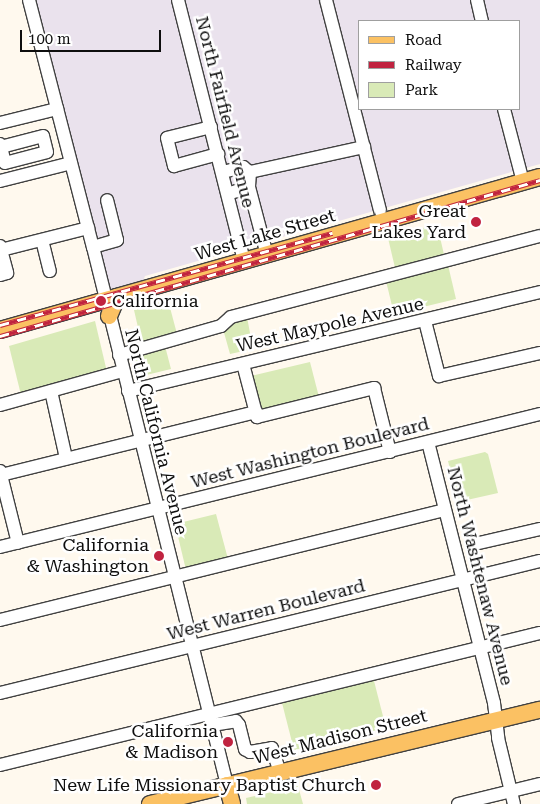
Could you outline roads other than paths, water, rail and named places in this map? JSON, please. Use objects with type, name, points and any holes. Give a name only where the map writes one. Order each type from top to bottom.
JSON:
[{"type":"main road","name":"West Lake Street","points":[[0,330],[108,303],[133,292],[266,255],[382,218],[540,178]]},
{"type":"main road","name":"West Madison Street","points":[[150,804],[540,710]]},
{"type":"main road","points":[[227,785],[232,804]]},
{"type":"street","name":"North California Avenue","points":[[28,0],[108,303],[157,509],[227,785]]},
{"type":"street","name":"North Fairfield Avenue","points":[[178,0],[244,261]]},
{"type":"street","points":[[326,0],[382,218]]},
{"type":"street","points":[[477,0],[482,20]]},
{"type":"street","points":[[0,123],[57,109]]},
{"type":"street","points":[[504,110],[523,182]]},
{"type":"street","points":[[211,127],[166,138],[174,166],[218,154]]},
{"type":"street","points":[[222,172],[243,167],[250,172],[364,147]]},
{"type":"street","points":[[0,180],[71,163]]},
{"type":"street","points":[[250,172],[249,187],[266,255]]},
{"type":"street","points":[[228,194],[249,187]]},
{"type":"street","points":[[93,247],[117,240],[107,200]]},
{"type":"street","points":[[0,275],[7,273],[0,248],[42,240],[88,228]]},
{"type":"street","points":[[119,355],[221,326],[231,317],[540,236]]},
{"type":"street","points":[[42,240],[50,271]]},
{"type":"street","name":"West Maypole Avenue","points":[[128,391],[540,292]]},
{"type":"street","points":[[425,321],[439,376],[540,352]]},
{"type":"street","points":[[243,364],[257,417],[374,388],[390,452]]},
{"type":"street","points":[[0,405],[123,371]]},
{"type":"street","points":[[51,391],[66,458]]},
{"type":"street","points":[[18,543],[0,473],[256,412]]},
{"type":"street","name":"West Washington Boulevard","points":[[0,547],[540,414]]},
{"type":"street","name":"North Washtenaw Avenue","points":[[428,442],[494,702],[498,738],[514,804]]},
{"type":"street","points":[[0,620],[445,510]]},
{"type":"street","points":[[479,544],[540,529]]},
{"type":"street","name":"West Warren Boulevard","points":[[0,693],[540,561]]},
{"type":"street","points":[[0,765],[211,719],[540,633]]},
{"type":"street","points":[[211,719],[236,721],[245,750],[250,752],[272,748],[280,772]]},
{"type":"street","points":[[458,804],[540,784]]},
{"type":"railway","points":[[0,336],[540,180]]},
{"type":"railway","points":[[0,325],[332,233]]},
{"type":"place","name":"Great Lakes Yard","points":[[476,222]]},
{"type":"place","name":"California","points":[[101,301]]},
{"type":"place","name":"California & Washington","points":[[159,556]]},
{"type":"place","name":"California & Madison","points":[[228,742]]},
{"type":"place","name":"New Life Missionary Baptist Church","points":[[376,785]]}]
